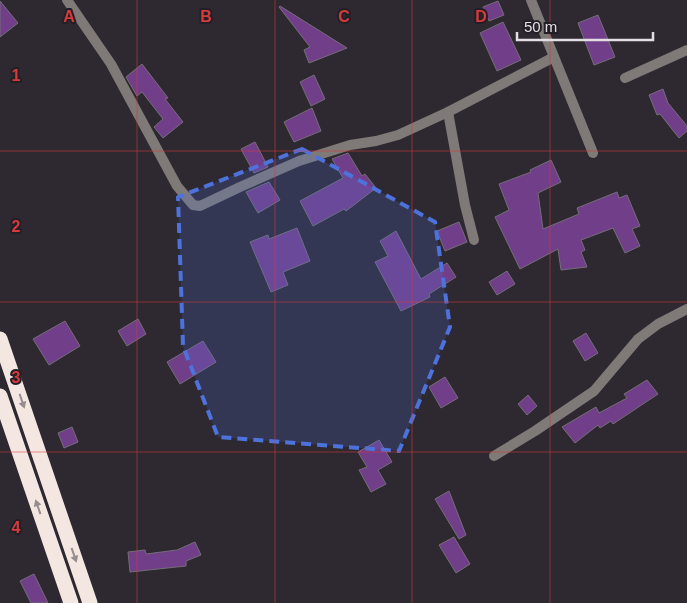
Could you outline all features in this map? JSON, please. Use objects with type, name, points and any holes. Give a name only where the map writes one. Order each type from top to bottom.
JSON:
[{"type":"highway","points":[[0,339],[90,603]]},
{"type":"highway","points":[[0,396],[70,603]]},
{"type":"street","points":[[67,0],[111,64],[177,186],[193,205],[200,206],[299,161],[350,145],[398,135],[448,112],[554,57]]},
{"type":"street","points":[[531,0],[593,153]]},
{"type":"street","points":[[625,78],[687,50]]},
{"type":"street","points":[[448,112],[465,204],[474,240]]},
{"type":"street","points":[[494,456],[594,391],[638,340],[658,324],[687,309]]},
{"type":"highlighted area","points":[[302,149],[435,222],[450,327],[399,451],[218,437],[183,346],[178,197]]},
{"type":"building","points":[[0,1],[18,23],[0,37]]},
{"type":"building","points":[[498,1],[504,15],[489,21],[483,7]]},
{"type":"building","points":[[280,6],[347,48],[309,63],[304,50],[310,47]]},
{"type":"building","points":[[598,15],[615,57],[594,65],[578,23]]},
{"type":"building","points":[[503,22],[521,60],[497,71],[480,33]]},
{"type":"building","points":[[142,64],[168,98],[165,99],[183,122],[163,138],[154,127],[163,119],[142,92],[137,96],[126,77]]},
{"type":"building","points":[[314,75],[325,99],[311,106],[300,82]]},
{"type":"building","points":[[663,89],[668,103],[687,126],[687,131],[679,138],[660,114],[657,115],[649,95]]},
{"type":"building","points":[[312,108],[321,131],[294,142],[284,122]]},
{"type":"building","points":[[255,142],[268,167],[254,173],[241,149]]},
{"type":"building","points":[[348,153],[362,176],[365,174],[376,188],[346,211],[344,209],[313,226],[300,201],[343,178],[332,159]]},
{"type":"building","points":[[551,160],[561,182],[538,193],[543,229],[579,214],[577,208],[617,192],[619,198],[627,195],[640,226],[632,229],[640,246],[625,253],[613,228],[581,240],[585,250],[581,252],[587,267],[561,270],[558,249],[520,269],[495,217],[509,210],[499,184],[531,172],[530,170]]},
{"type":"building","points":[[269,182],[280,200],[258,213],[246,192]]},
{"type":"building","points":[[459,222],[467,242],[445,251],[437,231]]},
{"type":"building","points":[[297,228],[310,261],[283,272],[288,285],[271,292],[250,242],[268,235],[269,239]]},
{"type":"building","points":[[396,231],[421,279],[447,263],[456,277],[429,294],[430,297],[401,311],[375,262],[388,256],[380,241]]},
{"type":"building","points":[[507,271],[515,284],[497,295],[489,282]]},
{"type":"building","points":[[138,319],[146,334],[127,346],[118,331]]},
{"type":"building","points":[[65,321],[80,346],[49,365],[33,339]]},
{"type":"building","points":[[586,333],[598,353],[585,361],[573,341]]},
{"type":"building","points":[[203,341],[216,362],[180,384],[167,362]]},
{"type":"building","points":[[445,377],[458,398],[441,408],[429,387]]},
{"type":"building","points":[[647,380],[658,394],[613,424],[611,421],[600,428],[598,425],[575,443],[562,427],[596,407],[599,413],[627,398],[624,394]]},
{"type":"building","points":[[528,395],[537,406],[527,415],[518,404]]},
{"type":"building","points":[[72,427],[78,442],[64,448],[58,433]]},
{"type":"building","points":[[379,440],[392,462],[378,470],[386,484],[371,492],[359,470],[367,467],[358,452]]},
{"type":"building","points":[[449,491],[466,535],[459,539],[435,499]]},
{"type":"building","points":[[454,537],[470,564],[456,573],[439,545]]},
{"type":"building","points":[[195,542],[201,555],[186,561],[186,566],[130,572],[128,552],[145,550],[146,554],[177,550]]},
{"type":"building","points":[[34,574],[48,603],[31,603],[20,581]]}]
